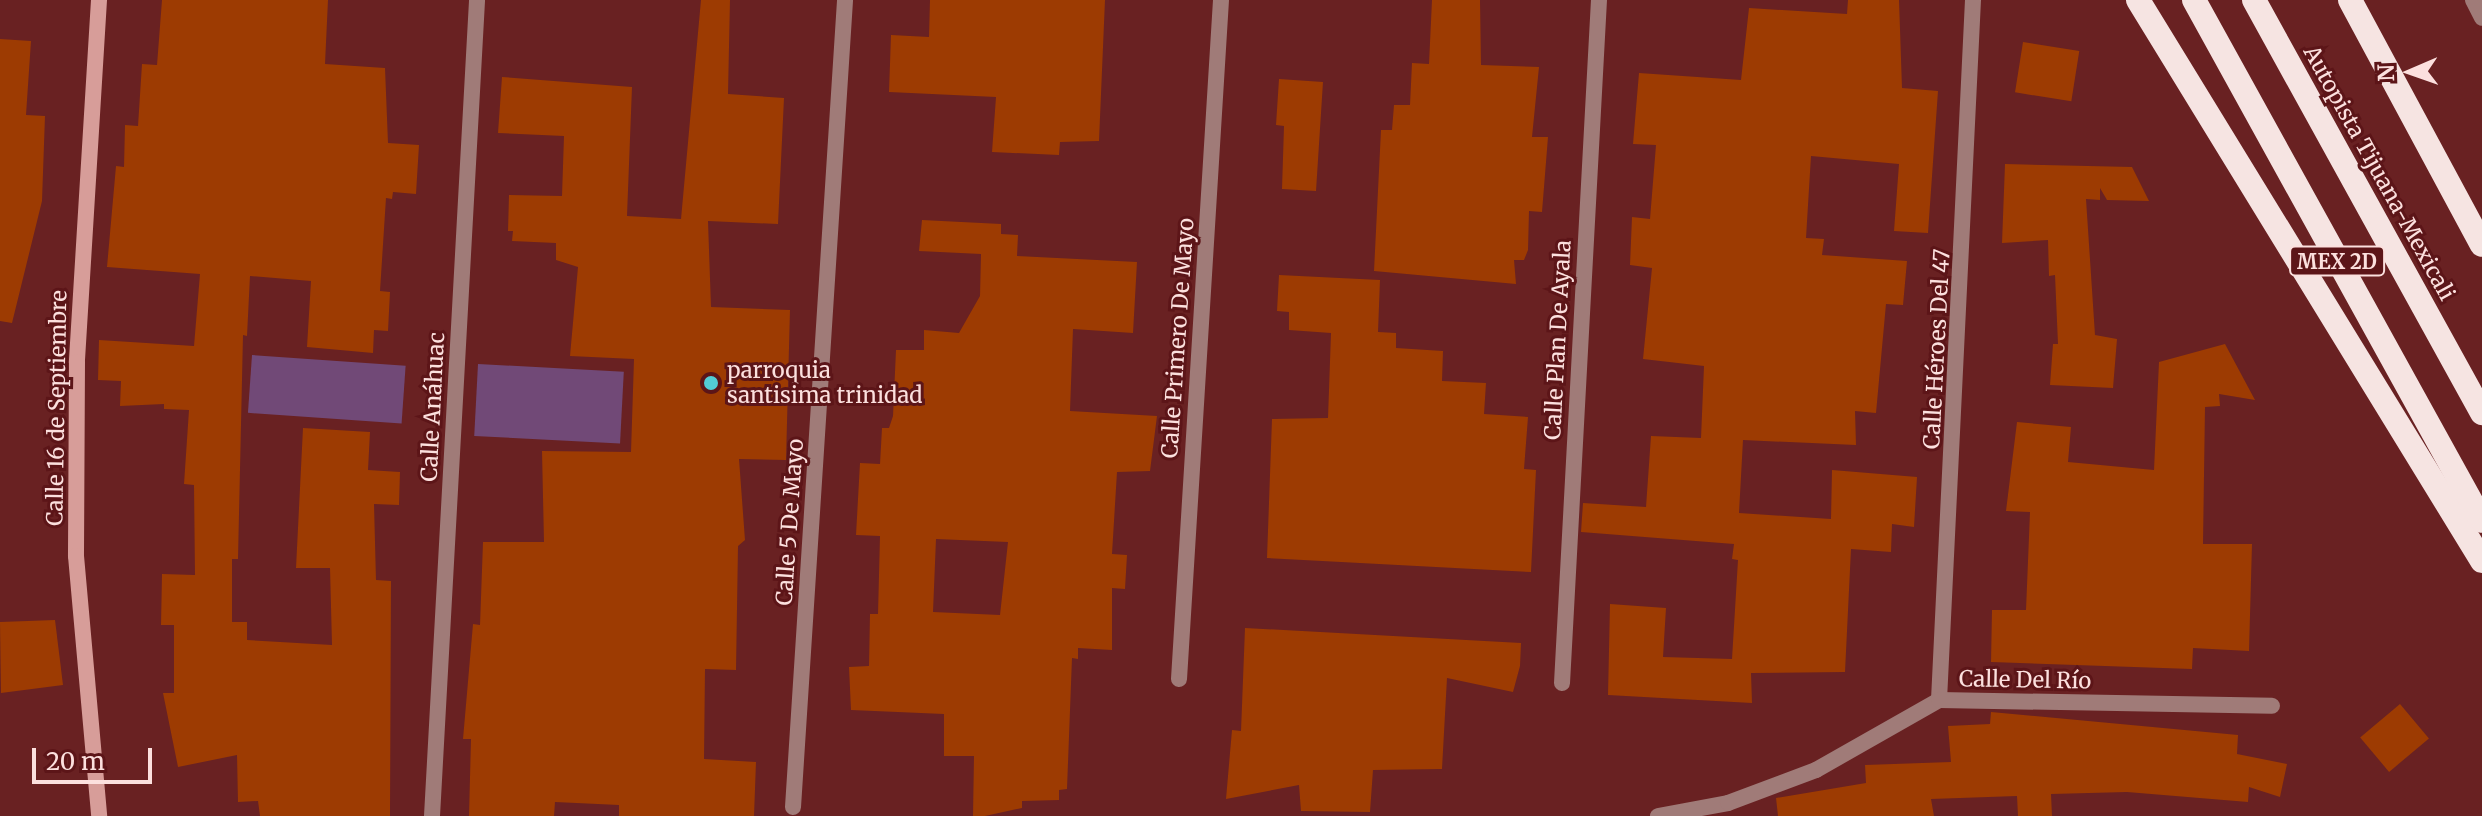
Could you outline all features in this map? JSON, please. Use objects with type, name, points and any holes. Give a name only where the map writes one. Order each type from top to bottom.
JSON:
[{"type":"highway","points":[[2138,0],[2482,561]]},
{"type":"highway","name":"MEX 2D","points":[[2194,0],[2482,521]]},
{"type":"highway","name":"Autopista Tijuana-Mexicali","points":[[2254,0],[2482,413]]},
{"type":"highway","points":[[2350,0],[2482,245]]},
{"type":"main road","name":"Calle 16 de Septiembre","points":[[99,0],[77,362],[76,556],[99,816]]},
{"type":"street","name":"Calle Anáhuac","points":[[432,816],[477,0]]},
{"type":"street","name":"Calle 5 De Mayo","points":[[793,807],[845,0]]},
{"type":"street","name":"Calle Primero De Mayo","points":[[1179,679],[1221,0]]},
{"type":"street","name":"Calle Plan De Ayala","points":[[1562,683],[1599,0]]},
{"type":"street","name":"Calle Héroes Del 47","points":[[1939,700],[1973,0]]},
{"type":"street","points":[[2473,0],[2482,18]]},
{"type":"street","name":"Calle Del Río","points":[[1658,816],[1728,803],[1816,770],[1939,700],[2272,706]]},
{"type":"shaded area","points":[[252,355],[406,366],[402,424],[248,413]]},
{"type":"shaded area","points":[[478,364],[624,372],[620,444],[474,436]]},
{"type":"building","points":[[162,0],[328,0],[325,64],[385,68],[388,143],[419,145],[416,194],[393,192],[392,199],[386,198],[380,291],[390,292],[388,331],[374,330],[373,353],[307,347],[311,281],[250,276],[247,336],[243,335],[238,559],[232,559],[232,622],[247,622],[247,640],[332,645],[330,568],[296,568],[303,428],[370,432],[368,470],[400,472],[399,505],[374,504],[376,580],[391,581],[390,816],[260,816],[258,801],[238,802],[237,755],[178,767],[163,693],[174,693],[174,625],[161,625],[162,574],[195,575],[194,485],[184,484],[189,410],[164,409],[164,404],[120,406],[121,381],[98,380],[99,340],[194,346],[200,274],[107,267],[116,166],[124,167],[125,125],[138,126],[142,64],[157,65]]},
{"type":"building","points":[[701,0],[730,0],[728,94],[784,98],[778,224],[708,221],[711,307],[790,310],[786,460],[739,459],[745,540],[738,546],[736,670],[705,669],[704,759],[756,762],[754,816],[619,816],[619,805],[555,802],[554,816],[469,816],[471,739],[463,739],[473,624],[480,625],[483,542],[544,542],[542,451],[631,452],[634,359],[570,356],[578,267],[556,260],[556,243],[512,241],[513,231],[508,231],[509,195],[562,196],[564,136],[498,133],[502,77],[632,87],[627,216],[681,219]]},
{"type":"building","points":[[930,0],[1105,0],[1099,141],[1060,142],[1059,155],[992,152],[996,97],[889,92],[891,35],[929,37]]},
{"type":"building","points":[[1432,0],[1480,0],[1481,65],[1539,67],[1532,137],[1548,137],[1542,212],[1529,211],[1528,250],[1524,260],[1514,260],[1516,284],[1374,271],[1381,130],[1392,130],[1394,105],[1410,105],[1412,63],[1429,64]]},
{"type":"building","points":[[1848,0],[1899,0],[1902,88],[1938,91],[1928,233],[1894,231],[1899,164],[1811,156],[1806,238],[1824,239],[1822,255],[1907,261],[1903,305],[1886,304],[1876,413],[1855,411],[1856,445],[1743,440],[1739,513],[1831,519],[1832,470],[1917,477],[1914,527],[1892,524],[1891,552],[1851,549],[1845,672],[1751,673],[1752,703],[1608,695],[1610,604],[1666,608],[1663,657],[1732,659],[1738,560],[1732,559],[1734,544],[1581,532],[1583,503],[1646,507],[1651,436],[1701,438],[1704,366],[1643,359],[1652,268],[1630,265],[1632,217],[1650,219],[1656,145],[1633,144],[1639,73],[1741,80],[1749,8],[1847,14]]},
{"type":"building","points":[[0,39],[31,41],[26,115],[45,116],[42,201],[12,323],[0,321]]},
{"type":"building","points":[[2023,42],[2079,51],[2071,101],[2015,92]]},
{"type":"building","points":[[1279,79],[1323,82],[1316,191],[1282,189],[1284,126],[1276,125]]},
{"type":"building","points":[[2005,164],[2132,167],[2149,201],[2107,200],[2100,188],[2100,200],[2086,199],[2095,335],[2117,339],[2113,388],[2050,385],[2053,344],[2058,344],[2055,275],[2049,276],[2048,240],[2002,243]]},
{"type":"building","points":[[922,220],[1001,224],[1001,234],[1018,235],[1017,256],[1137,262],[1133,333],[1073,329],[1070,411],[1157,416],[1150,471],[1117,472],[1112,554],[1127,555],[1125,589],[1112,588],[1112,650],[1078,648],[1078,659],[1072,658],[1067,789],[1059,790],[1059,800],[1022,801],[1022,808],[985,816],[973,816],[974,756],[944,756],[944,714],[851,710],[849,667],[869,666],[870,614],[878,614],[880,536],[856,535],[860,463],[880,464],[882,428],[889,428],[893,416],[896,350],[924,350],[924,330],[959,333],[980,296],[981,254],[919,251]],"holes":[[[936,539],[1008,542],[1000,615],[933,612]]]},
{"type":"building","points":[[1279,275],[1380,280],[1378,332],[1396,333],[1396,348],[1443,351],[1442,381],[1486,383],[1484,414],[1528,417],[1524,469],[1536,470],[1531,572],[1267,558],[1272,419],[1328,418],[1331,333],[1289,330],[1289,312],[1277,311]]},
{"type":"building","points":[[2225,344],[2255,400],[2219,394],[2220,406],[2205,407],[2203,544],[2252,544],[2249,651],[2193,648],[2192,669],[1991,662],[1992,610],[2026,610],[2030,512],[2006,511],[2017,422],[2071,427],[2068,462],[2154,470],[2159,362]]},
{"type":"building","points":[[55,620],[63,685],[1,693],[0,622]]},
{"type":"building","points":[[1245,628],[1521,643],[1520,666],[1513,692],[1447,678],[1442,769],[1373,770],[1370,812],[1301,811],[1299,785],[1226,799],[1232,730],[1241,731]]},
{"type":"building","points":[[2400,704],[2429,738],[2389,772],[2360,737]]},
{"type":"building","points":[[1991,712],[2238,735],[2237,754],[2287,764],[2280,797],[2249,787],[2248,802],[2127,792],[2051,794],[2052,816],[2018,816],[2017,796],[1931,799],[1934,816],[1778,816],[1776,798],[1866,783],[1865,765],[1951,762],[1948,726],[1990,724]]},
{"type":"place","name":"parroquia santisima trinidad","points":[[711,383]]}]
